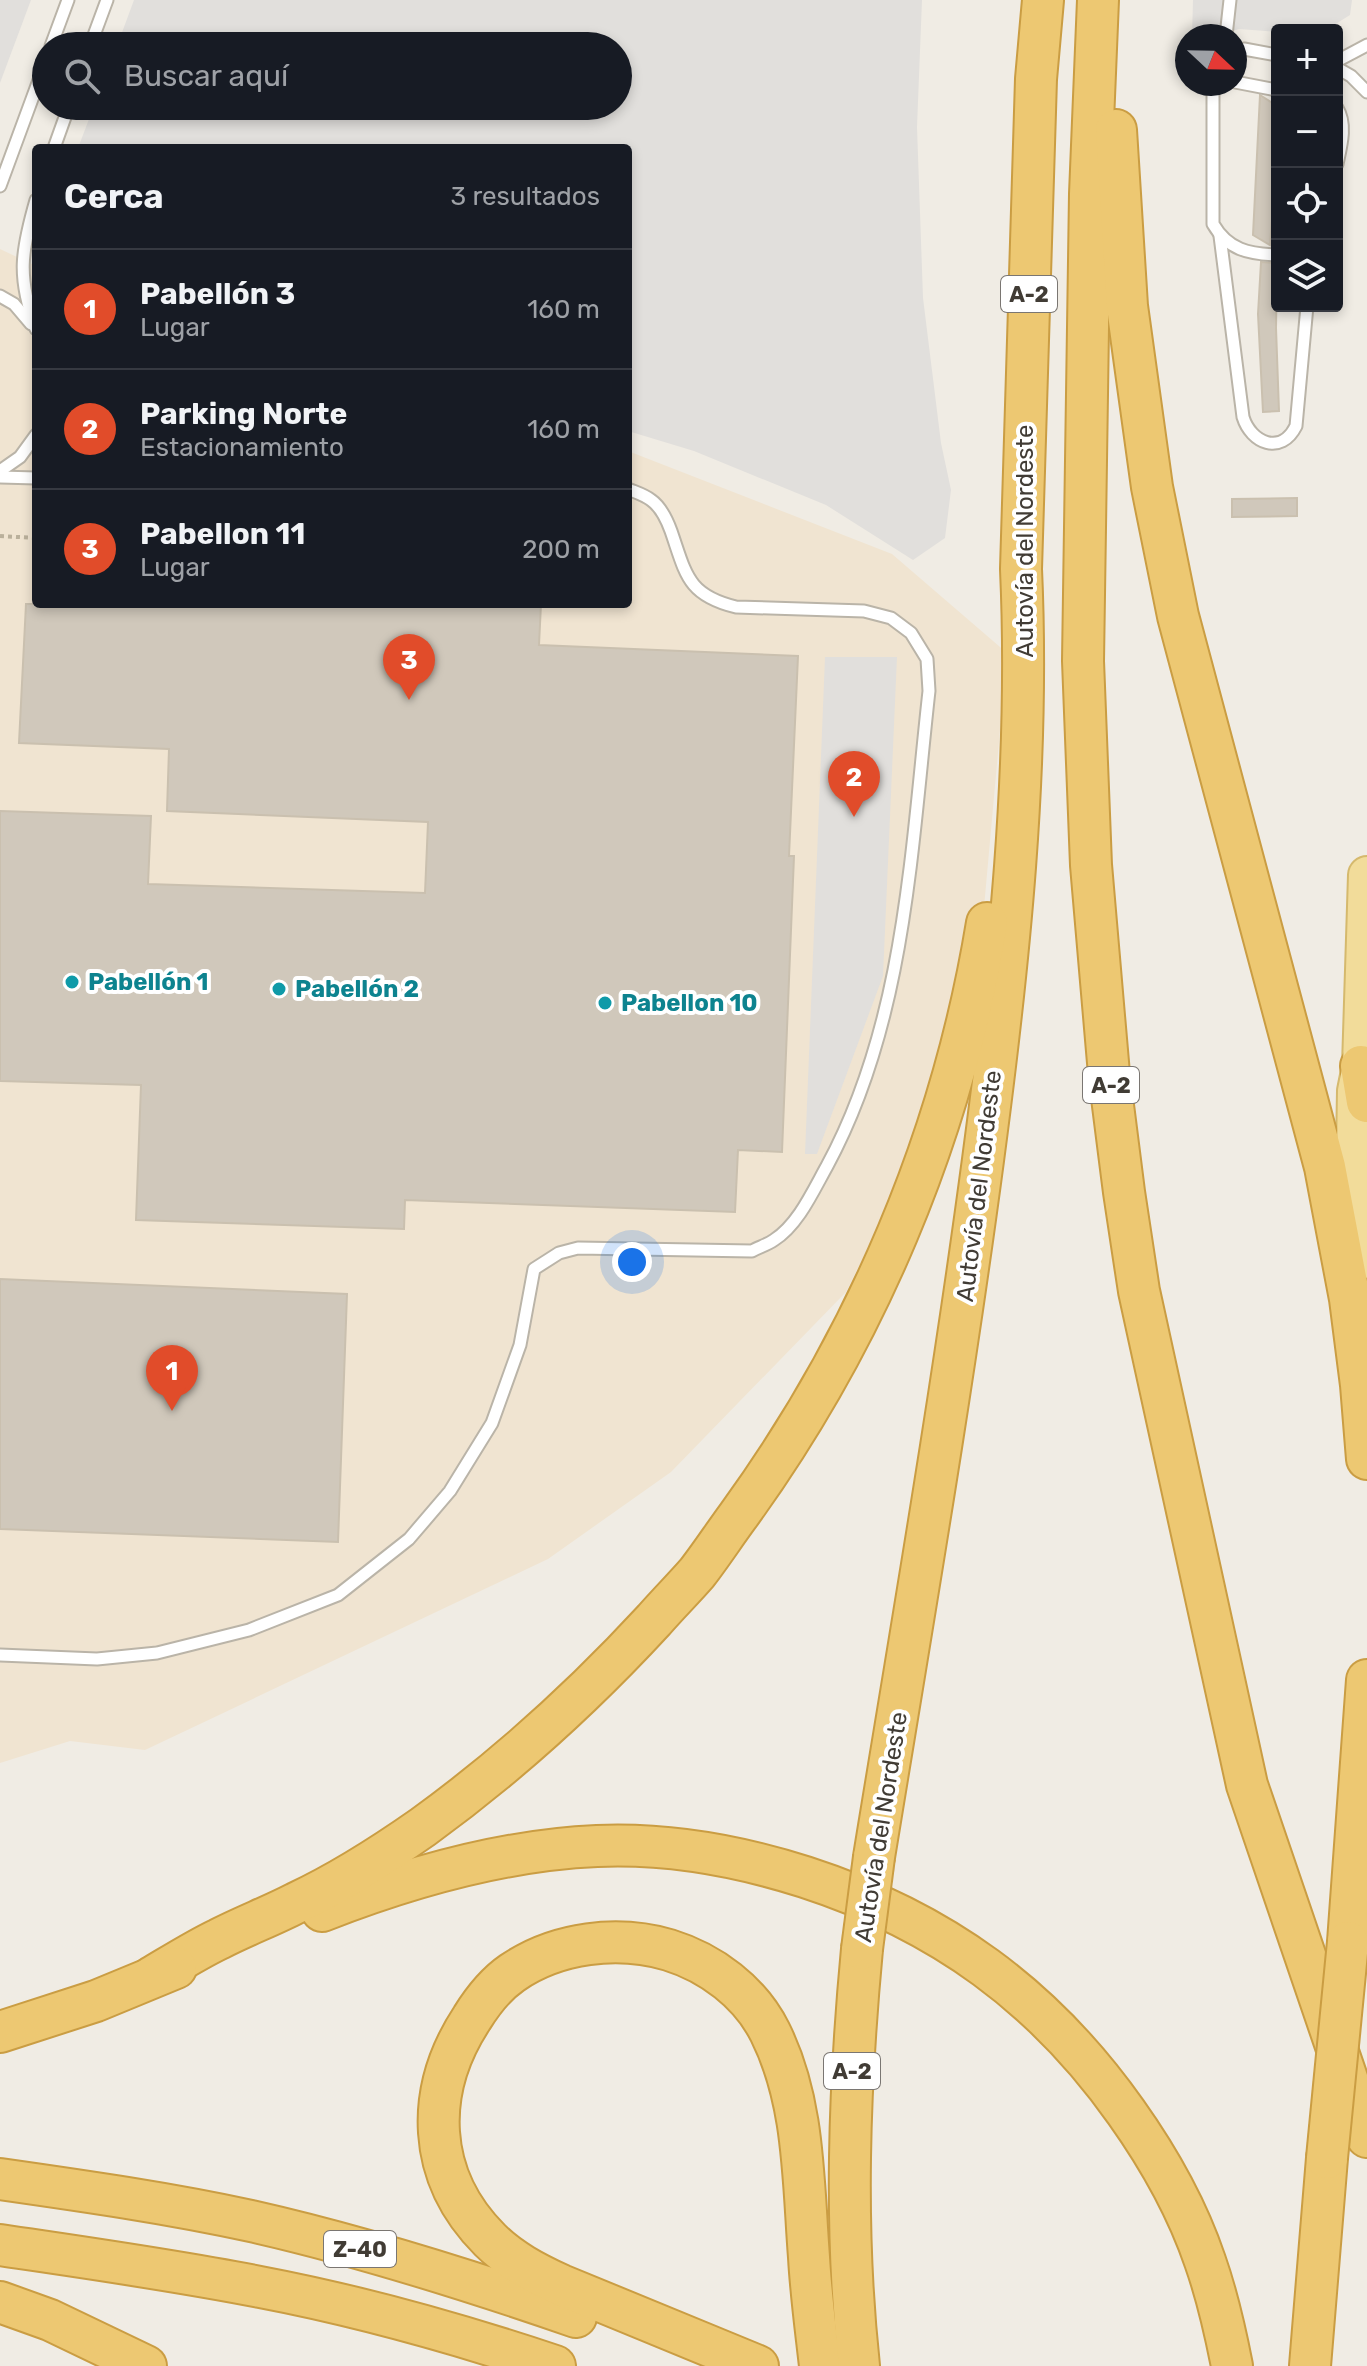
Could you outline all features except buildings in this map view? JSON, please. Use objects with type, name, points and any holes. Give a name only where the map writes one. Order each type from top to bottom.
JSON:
[{"type":"highway","name":"Autovía del Nordeste","points":[[839,2360],[852,2261],[851,2089],[862,1949],[874,1857],[964,1302],[999,1032],[1018,816],[1025,644],[1021,569],[1036,79],[1043,0]]},
{"type":"highway","name":"A-2","points":[[1098,0],[1090,194],[1083,661],[1091,865],[1109,1074],[1139,1291],[1247,1785],[1367,2137]]},
{"type":"highway","points":[[1115,0],[1115,93],[1121,228],[1134,369],[1152,487],[1178,616],[1325,1167],[1350,1299],[1367,1459]]},
{"type":"highway","points":[[152,1977],[220,1938],[298,1903],[356,1871],[423,1826],[520,1752],[612,1665],[697,1573],[773,1468],[839,1357],[890,1252],[926,1161],[949,1091],[977,976],[993,885],[1002,788],[1008,636],[1021,569]]},
{"type":"highway","points":[[1310,2366],[1348,1942],[1367,1680]]},
{"type":"highway","points":[[0,2032],[96,2001],[338,1905],[468,1864],[536,1852],[599,1846],[734,1857],[835,1887],[897,1914],[945,1939],[997,1975],[1053,2023],[1100,2075],[1146,2141],[1175,2191],[1205,2259],[1223,2318],[1232,2366]]},
{"type":"highway","points":[[758,2366],[531,2271],[507,2256],[464,2208],[449,2179],[439,2140],[440,2092],[445,2071],[460,2037],[481,2004],[511,1974],[542,1957],[571,1948],[625,1942],[652,1945],[684,1954],[717,1972],[738,1990],[769,2029],[794,2095],[800,2131],[809,2261],[839,2360]]},
{"type":"highway","name":"Z-40","points":[[0,2179],[249,2221],[381,2254],[500,2290],[708,2366]]},
{"type":"highway","name":"Z-40","points":[[0,2245],[263,2287],[382,2315],[555,2366]]},
{"type":"highway","points":[[0,2302],[50,2320],[146,2366]]},
{"type":"main road","points":[[1350,1299],[1355,1245],[1356,1091],[1364,1084],[1367,875]]},
{"type":"lane","points":[[56,32],[68,0]]},
{"type":"lane","points":[[95,32],[107,0]]},
{"type":"lane","points":[[1227,24],[1230,0]]},
{"type":"lane","points":[[1343,58],[1367,45]]},
{"type":"lane","points":[[1247,50],[1271,54]]},
{"type":"lane","points":[[1343,71],[1367,92]]},
{"type":"lane","points":[[1247,84],[1271,89]]},
{"type":"lane","points":[[1213,96],[1213,224],[1220,236],[1233,246],[1271,254]]},
{"type":"lane","points":[[0,186],[32,99]]},
{"type":"lane","points":[[55,144],[64,120]]},
{"type":"lane","points":[[32,216],[22,270],[26,302],[32,319]]},
{"type":"lane","points":[[1220,236],[1243,417],[1254,437],[1265,442],[1285,440],[1296,426],[1306,312]]},
{"type":"lane","points":[[0,296],[14,304],[32,325]]},
{"type":"lane","points":[[0,474],[20,457],[32,440]]},
{"type":"lane","points":[[0,474],[32,478]]},
{"type":"lane","points":[[0,1655],[97,1659],[157,1653],[249,1630],[338,1595],[409,1539],[450,1491],[492,1423],[520,1345],[534,1269],[559,1253],[578,1248],[752,1251],[776,1240],[795,1219],[837,1148],[866,1079],[901,936],[929,691],[927,659],[911,633],[891,618],[864,611],[736,607],[715,602],[698,590],[685,574],[667,519],[652,500],[632,492]]},
{"type":"path","points":[[0,536],[32,538]]},
{"type":"shaded area","points":[[0,0],[31,0],[0,83]]},
{"type":"shaded area","points":[[134,0],[922,0],[917,127],[923,298],[941,443],[951,490],[945,538],[913,560],[826,505],[694,451],[632,432],[632,144],[80,144],[89,120],[632,120],[632,32],[122,32]]},
{"type":"shaded area","points":[[1193,0],[1352,0],[1350,15],[1336,24],[1271,24],[1271,32],[1247,30],[1247,24],[1192,24]]},
{"type":"shaded area","points":[[0,249],[32,264],[32,608],[632,608],[632,453],[892,554],[1007,653],[972,1040],[846,1292],[671,1472],[548,1559],[145,1750],[70,1741],[0,1763]]},
{"type":"shaded area","points":[[825,657],[897,657],[883,976],[817,1154],[805,1154]]},
{"type":"place","name":"Pabellon 11","points":[[409,700]]},
{"type":"place","name":"Parking Norte","points":[[854,817]]},
{"type":"place","name":"Pabellón 1","points":[[72,982]]},
{"type":"place","name":"Pabellón 2","points":[[279,989]]},
{"type":"place","name":"Pabellon 10","points":[[605,1003]]},
{"type":"place","name":"Pabellón 3","points":[[172,1411]]}]
